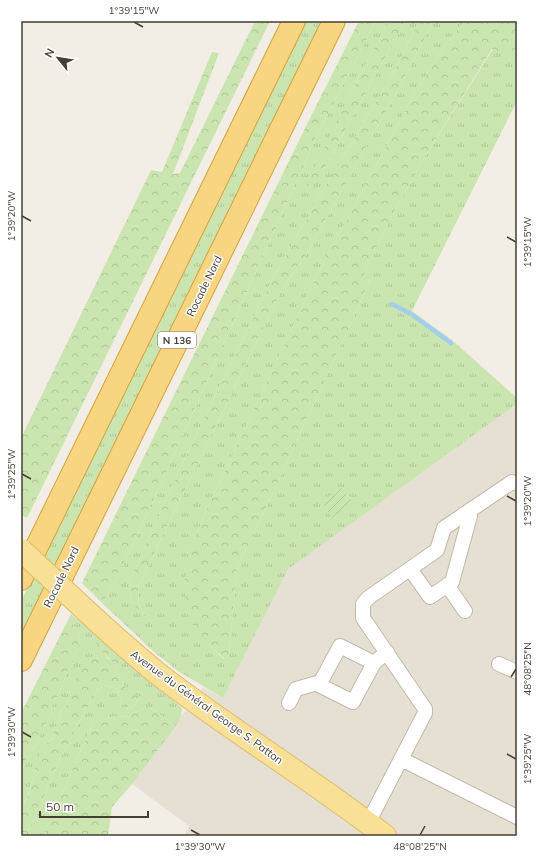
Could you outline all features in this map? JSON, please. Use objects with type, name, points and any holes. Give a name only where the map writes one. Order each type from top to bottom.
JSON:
[{"type":"highway","name":"N 136","points":[[21,579],[294,21]]},
{"type":"highway","name":"Rocade Nord","points":[[21,660],[334,21]]},
{"type":"highway","points":[[21,670],[74,551]]},
{"type":"main road","name":"Avenue du Général George S. Patton","points":[[21,550],[131,651],[167,680],[377,830]]},
{"type":"street","points":[[377,830],[401,760],[425,713],[425,709],[363,618],[363,604],[368,598],[437,550],[444,528],[512,482],[517,483]]},
{"type":"street","points":[[410,569],[430,597],[452,582],[470,516],[464,514]]},
{"type":"street","points":[[447,585],[465,611]]},
{"type":"street","points":[[289,704],[296,689],[321,682],[340,646],[374,663]]},
{"type":"street","points":[[321,682],[320,685],[353,702],[374,663],[387,652]]},
{"type":"street","points":[[499,664],[517,672]]},
{"type":"street","points":[[401,760],[517,817]]},
{"type":"shaded area","points":[[517,404],[517,836],[184,836],[189,826],[132,784],[203,687],[223,698],[287,569]]},
{"type":"green space","points":[[255,21],[270,21],[27,518],[22,515],[21,516],[21,438],[151,170],[162,172],[212,52],[219,53],[173,174],[180,173]]},
{"type":"green space","points":[[306,21],[322,21],[21,637],[21,601]]},
{"type":"green space","points":[[359,21],[376,21],[319,131],[131,549],[103,604],[82,583]]},
{"type":"green space","points":[[376,21],[389,21],[350,93],[308,191],[327,164],[405,21],[419,21],[394,72],[314,206],[272,280],[180,468],[129,583],[131,601],[146,617],[139,604],[138,587],[282,289],[306,255],[404,79],[433,21],[467,21],[463,23],[445,45],[415,93],[316,277],[191,546],[211,647],[224,659],[229,654],[237,567],[266,508],[370,281],[366,279],[364,274],[388,223],[424,158],[493,49],[517,63],[517,101],[412,311],[452,340],[517,398],[517,404],[288,569],[223,698],[178,671],[153,651],[103,604],[131,549],[319,131]]},
{"type":"green space","points":[[389,21],[405,21],[327,164],[308,192],[305,189],[350,93]]},
{"type":"green space","points":[[419,21],[433,21],[404,79],[306,255],[282,289],[138,587],[139,604],[147,619],[131,601],[129,583],[180,468],[272,280],[314,206],[394,72]]},
{"type":"green space","points":[[467,21],[517,21],[517,63],[492,49],[424,158],[388,223],[364,274],[366,279],[370,281],[266,508],[237,567],[229,654],[225,659],[211,647],[189,620],[184,586],[191,546],[316,277],[415,93],[445,45],[463,23]]},
{"type":"green space","points":[[342,488],[353,503],[332,518],[321,502]]},
{"type":"green space","points":[[71,614],[94,633],[92,637],[99,644],[108,659],[126,660],[182,708],[181,717],[176,726],[148,706],[127,717],[114,716],[93,723],[43,836],[27,836],[59,761],[98,689],[106,685],[118,690],[122,705],[133,708],[139,698],[126,688],[114,668],[91,669],[70,690],[66,706],[62,709],[59,715],[60,721],[54,728],[53,738],[46,745],[37,762],[26,800],[21,808],[21,775],[25,762],[33,748],[38,743],[41,730],[51,716],[52,706],[79,648],[80,636],[74,626],[65,626]]},
{"type":"green space","points":[[74,625],[80,636],[79,648],[52,706],[51,716],[42,730],[38,743],[33,748],[25,762],[21,775],[21,713],[65,626]]},
{"type":"green space","points":[[94,633],[126,660],[120,666],[104,653],[92,637]]},
{"type":"green space","points":[[97,657],[114,668],[126,688],[139,697],[133,708],[122,705],[118,690],[106,685],[98,689],[59,761],[27,836],[21,836],[20,811],[26,801],[38,758],[46,744],[53,738],[54,728],[60,721],[59,715],[62,709],[66,706],[70,690],[83,667],[91,669],[90,661]]},
{"type":"green space","points":[[148,706],[176,726],[132,784],[112,807],[108,836],[43,836],[93,723],[114,716],[127,717]]},
{"type":"waterway","points":[[392,304],[411,314],[451,343]]}]
